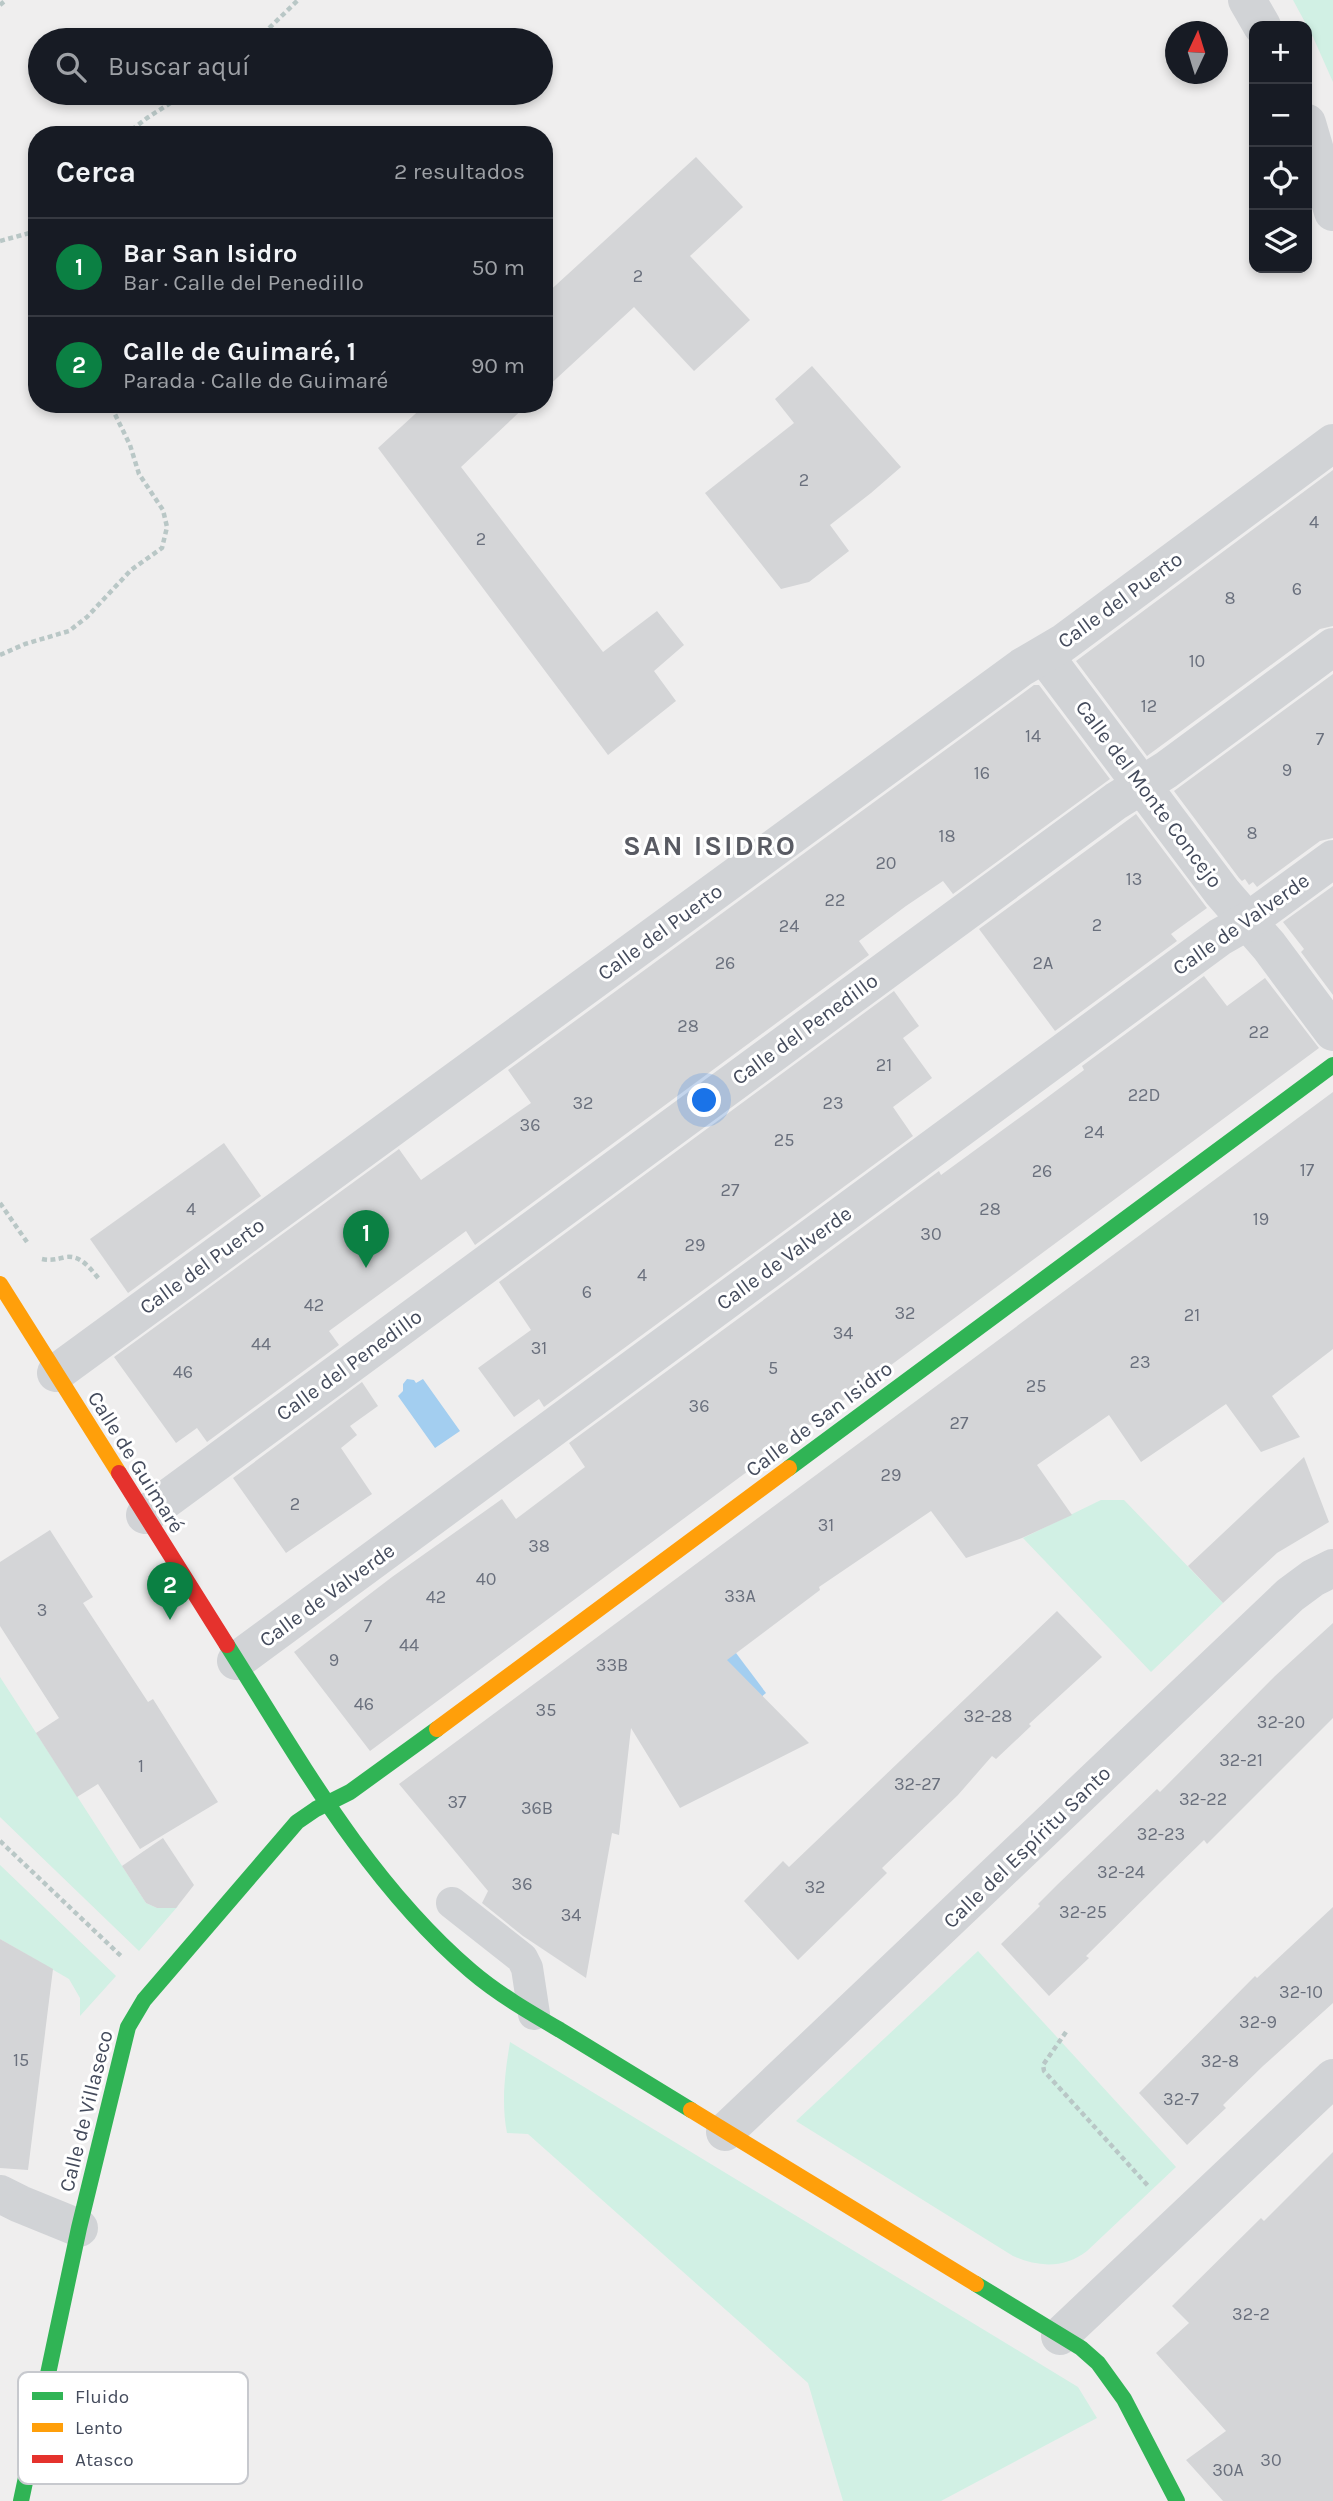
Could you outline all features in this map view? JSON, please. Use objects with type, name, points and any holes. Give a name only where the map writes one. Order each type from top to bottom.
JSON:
[{"type":"street","points":[[1247,0],[1259,21]]},
{"type":"street","points":[[1312,140],[1333,212]]},
{"type":"street","name":"Calle del Puerto","points":[[56,1373],[1333,443]]},
{"type":"street","name":"Calle del Penedillo","points":[[145,1515],[1116,800],[1142,785],[1333,647]]},
{"type":"street","name":"Calle del Monte Concejo","points":[[1044,655],[1229,901],[1269,946],[1333,1032]]},
{"type":"street","name":"Calle de Valverde","points":[[236,1661],[1220,937],[1248,921],[1333,859]]},
{"type":"street","name":"Calle de San Isidro","points":[[328,1804],[376,1773],[1333,1065]]},
{"type":"street","name":"Calle de Guimaré","points":[[0,1284],[328,1804]]},
{"type":"street","name":"Calle del Espíritu Santo","points":[[725,2132],[1290,1595],[1313,1578],[1333,1568]]},
{"type":"street","points":[[328,1804],[420,1923],[453,1957],[485,1983],[1097,2361],[1110,2376],[1177,2501]]},
{"type":"street","name":"Calle de Villaseco","points":[[48,2372],[79,2228],[125,2037],[132,2018],[281,1838],[297,1822],[328,1804]]},
{"type":"street","points":[[1060,2336],[1333,2078]]},
{"type":"street","points":[[0,2194],[79,2228]]},
{"type":"lane","points":[[452,1903],[522,1958],[527,1968],[534,2014]]},
{"type":"path","points":[[0,5],[5,0]]},
{"type":"path","points":[[269,28],[298,0]]},
{"type":"path","points":[[137,126],[167,105]]},
{"type":"path","points":[[0,241],[28,233]]},
{"type":"path","points":[[0,655],[25,644],[69,631],[87,617],[131,570],[162,548],[167,527],[163,510],[139,474],[131,445],[115,413]]},
{"type":"path","points":[[0,1203],[36,1255],[44,1261],[74,1257],[84,1262],[107,1288]]},
{"type":"path","points":[[0,1841],[123,1958]]},
{"type":"path","points":[[1066,2032],[1043,2065],[1044,2071],[1156,2196]]},
{"type":"green space","points":[[1293,0],[1333,0],[1333,82],[1312,35],[1312,21],[1304,21]]},
{"type":"green space","points":[[1101,1500],[1124,1500],[1223,1603],[1151,1672],[1023,1538]]},
{"type":"green space","points":[[0,1677],[146,1903],[157,1908],[178,1906],[139,1951],[0,1817]]},
{"type":"green space","points":[[0,1865],[116,1976],[80,2016],[80,1998],[69,1979],[0,1939]]},
{"type":"green space","points":[[978,1951],[1176,2167],[1087,2251],[1069,2261],[1041,2264],[1013,2256],[796,2121]]},
{"type":"green space","points":[[510,2042],[1078,2387],[1097,2418],[941,2501],[843,2501],[808,2383],[528,2134],[507,2133],[504,2099]]},
{"type":"water","points":[[407,1379],[416,1383],[423,1379],[460,1431],[435,1448],[398,1396]]},
{"type":"water","points":[[730,1645],[766,1693],[742,1713],[705,1663]]},
{"type":"building","points":[[696,157],[743,207],[690,256],[750,320],[694,371],[634,307],[553,382],[553,288]]},
{"type":"building","points":[[812,366],[901,467],[830,525],[849,551],[809,582],[781,589],[705,493],[794,423],[775,399]]},
{"type":"building","points":[[416,413],[518,413],[461,467],[603,652],[657,611],[684,645],[654,671],[676,701],[608,755],[378,448]]},
{"type":"building","points":[[1333,470],[1333,626],[1320,629],[1147,756],[1076,661]]},
{"type":"building","points":[[1333,674],[1333,838],[1320,841],[1257,887],[1253,882],[1249,885],[1245,879],[1242,881],[1239,878],[1174,791]]},
{"type":"building","points":[[1034,685],[1039,685],[1110,779],[953,894],[943,881],[906,906],[859,941],[869,955],[475,1245],[466,1231],[329,1331],[339,1345],[207,1442],[197,1428],[176,1443],[114,1357],[399,1149],[421,1180],[531,1103],[508,1070]]},
{"type":"building","points":[[1136,814],[1207,908],[1171,934],[1177,941],[1055,1031],[979,929]]},
{"type":"building","points":[[1333,886],[1333,995],[1301,952],[1304,949],[1283,922]]},
{"type":"building","points":[[1204,976],[1227,1006],[1265,978],[1319,1048],[370,1751],[294,1652],[392,1577],[502,1499],[516,1519],[585,1467],[569,1443],[939,1171],[941,1175],[1037,1105],[1084,1070],[1082,1066]]},
{"type":"building","points":[[894,991],[919,1026],[903,1038],[932,1078],[893,1107],[913,1136],[544,1407],[539,1399],[514,1417],[478,1368],[531,1330],[499,1282]]},
{"type":"building","points":[[1333,1092],[1333,1349],[1272,1396],[1300,1437],[1261,1452],[1226,1404],[1141,1462],[1109,1415],[1037,1465],[1072,1515],[1022,1538],[966,1558],[931,1511],[819,1587],[820,1590],[727,1660],[809,1743],[680,1808],[631,1728],[619,1835],[612,1833],[586,1978],[523,1936],[482,1903],[488,1891],[399,1784]]},
{"type":"building","points":[[224,1143],[261,1196],[128,1293],[90,1239]]},
{"type":"building","points":[[362,1382],[378,1406],[350,1426],[357,1435],[341,1448],[372,1494],[286,1553],[233,1478]]},
{"type":"building","points":[[1304,1457],[1329,1522],[1277,1553],[1223,1603],[1188,1566]]},
{"type":"building","points":[[50,1530],[93,1597],[83,1603],[148,1702],[153,1699],[218,1802],[140,1849],[98,1784],[77,1797],[36,1733],[59,1718],[0,1626],[0,1562]]},
{"type":"building","points":[[1057,1611],[1102,1657],[1029,1724],[1031,1726],[996,1759],[992,1756],[958,1795],[882,1868],[887,1873],[798,1960],[744,1901],[783,1861],[789,1867]]},
{"type":"building","points":[[1333,1623],[1333,1718],[1207,1844],[1204,1840],[1165,1878],[1049,1996],[1001,1944],[1040,1906],[1038,1904],[1058,1884],[1157,1789],[1160,1792],[1275,1676]]},
{"type":"building","points":[[163,1838],[194,1885],[176,1908],[157,1908],[146,1903],[122,1866]]},
{"type":"building","points":[[1333,1907],[1333,2003],[1263,2066],[1223,2105],[1226,2108],[1187,2145],[1139,2093],[1255,1976],[1257,1978]]},
{"type":"building","points":[[0,1939],[53,1969],[28,2170],[0,2168]]},
{"type":"building","points":[[1333,2152],[1333,2501],[1223,2501],[1186,2460],[1226,2431],[1156,2353],[1189,2323],[1172,2306],[1261,2218],[1264,2221]]},
{"type":"traffic: fast","points":[[789,1468],[1333,1065]]},
{"type":"traffic: fast","points":[[227,1645],[337,1817],[399,1899],[434,1936],[471,1971],[503,1995],[691,2110]]},
{"type":"traffic: fast","points":[[48,2372],[79,2228],[128,2027],[144,2000],[297,1822],[350,1792],[437,1729]]},
{"type":"traffic: fast","points":[[976,2284],[1081,2348],[1098,2363],[1124,2399],[1177,2501]]},
{"type":"traffic: fast","points":[[21,2501],[25,2484]]},
{"type":"traffic: slow","points":[[0,1284],[119,1473]]},
{"type":"traffic: slow","points":[[437,1729],[789,1468]]},
{"type":"traffic: slow","points":[[691,2110],[976,2284]]},
{"type":"traffic: jam","points":[[119,1473],[227,1645]]},
{"type":"place","name":"Bar San Isidro","points":[[366,1268]]},
{"type":"place","name":"Calle de Guimaré, 1","points":[[170,1620]]},
{"type":"district","name":"SAN ISIDRO","points":[[710,845]]}]
